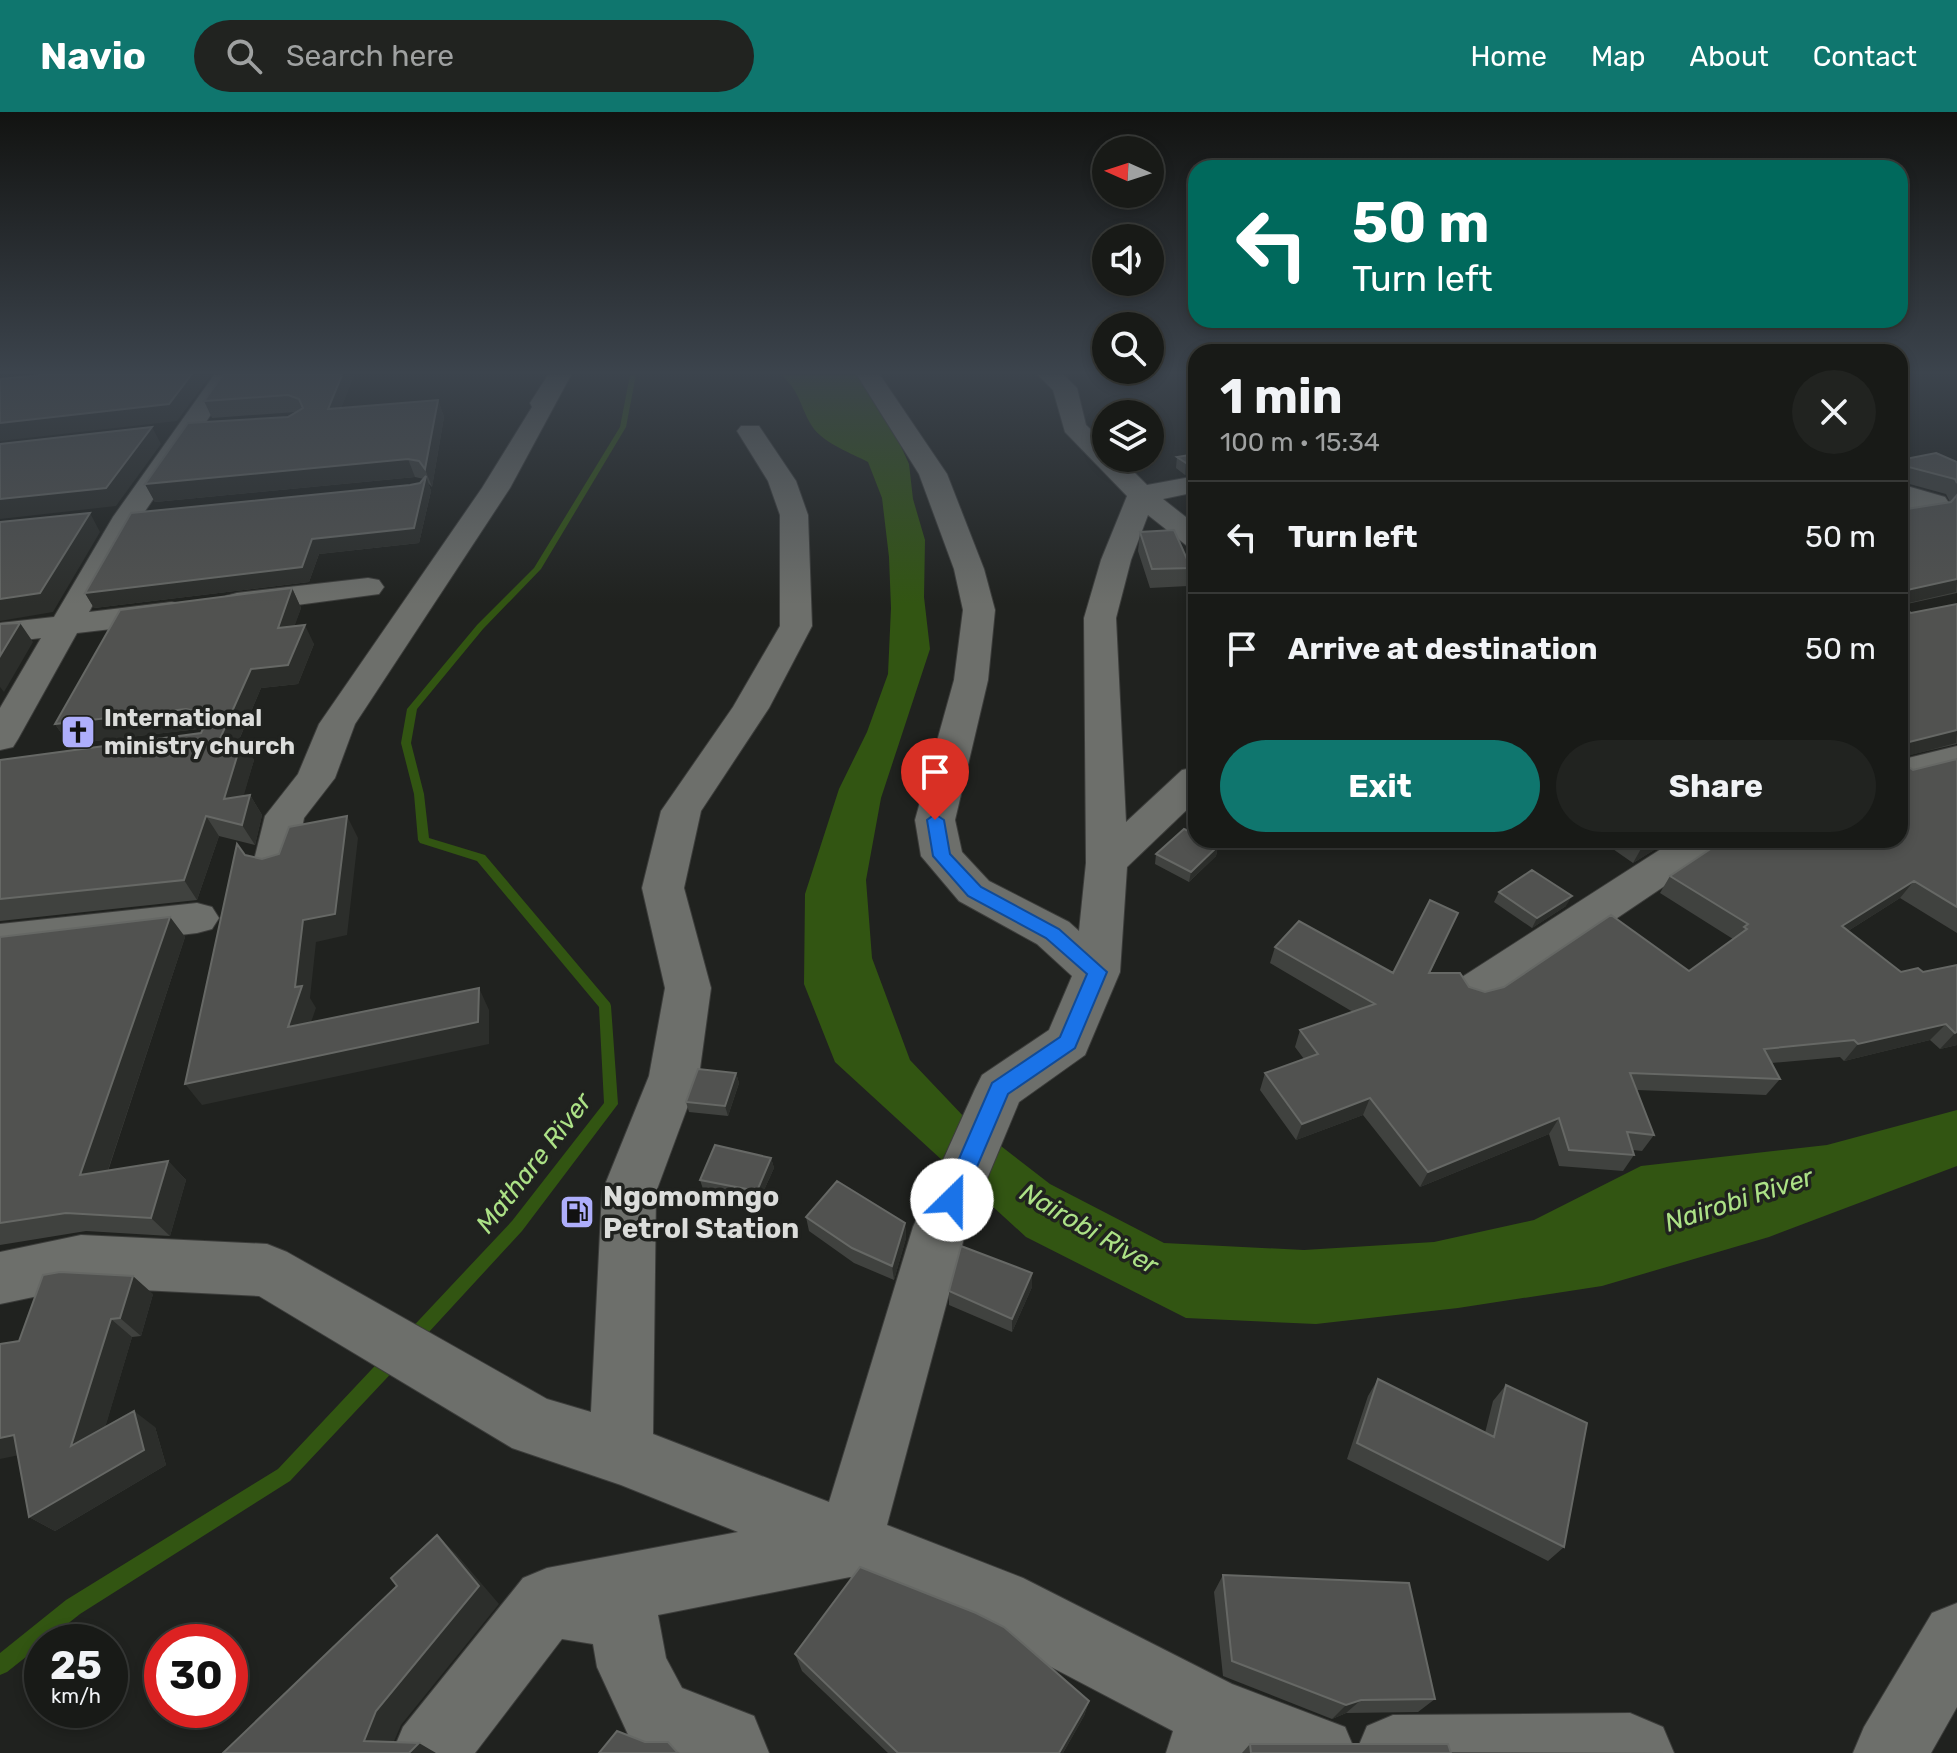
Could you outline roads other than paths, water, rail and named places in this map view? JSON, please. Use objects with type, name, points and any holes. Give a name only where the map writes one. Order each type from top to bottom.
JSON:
[{"type":"street","points":[[0,739],[127,517],[174,452]]},
{"type":"street","points":[[274,864],[285,816],[316,778],[337,724],[496,488],[517,452]]},
{"type":"street","points":[[621,1453],[629,1192],[674,1076],[688,988],[663,888],[681,811],[751,708],[796,626],[794,515],[782,481],[763,452]]},
{"type":"street","points":[[919,452],[933,474],[969,569],[979,610],[971,680],[935,820],[942,856],[974,891],[1053,933],[1097,972]]},
{"type":"street","points":[[1098,452],[1141,495],[1188,533]]},
{"type":"street","points":[[1141,495],[1188,486]]},
{"type":"street","points":[[849,1544],[940,1227],[1000,1089],[1068,1042],[1097,972],[1107,863],[1100,618],[1116,560],[1141,495]]},
{"type":"street","points":[[1908,495],[1935,503],[1931,508],[1908,512]]},
{"type":"street","points":[[97,520],[158,513]]},
{"type":"street","points":[[0,633],[368,587]]},
{"type":"street","points":[[1908,770],[1957,758]]},
{"type":"street","points":[[1107,863],[1188,787]]},
{"type":"street","points":[[1478,989],[1681,848]]},
{"type":"street","points":[[0,940],[197,918]]},
{"type":"street","points":[[0,1278],[81,1261],[267,1270],[534,1426],[621,1453],[999,1602],[1209,1734],[1319,1753]]},
{"type":"street","points":[[429,1753],[547,1602],[849,1544]]},
{"type":"street","points":[[547,1602],[623,1614],[632,1667],[657,1715],[728,1742],[732,1753]]},
{"type":"street","points":[[1890,1753],[1957,1638]]},
{"type":"street","points":[[1346,1753],[1630,1750],[1637,1753]]},
{"type":"water","name":"Nairobi River","points":[[847,452],[903,452],[909,464],[913,499],[925,540],[924,597],[930,649],[881,798],[866,880],[872,958],[910,1060],[966,1119],[1050,1184],[1164,1243],[1304,1250],[1434,1242],[1534,1220],[1641,1166],[1827,1145],[1957,1110],[1957,1166],[1769,1237],[1602,1286],[1458,1308],[1316,1324],[1186,1318],[1026,1237],[835,1062],[804,984],[805,894],[839,789],[867,732],[888,674],[891,608],[889,557],[882,498],[868,462]]},
{"type":"waterway","name":"Mathare River","points":[[411,1340],[517,1226],[611,1104],[605,1006],[481,858],[424,840],[419,794],[406,743],[412,709],[480,627],[537,569],[608,452]]},
{"type":"waterway","name":"Mathare River","points":[[0,1665],[73,1607],[284,1475],[393,1359]]},
{"type":"place","name":"International ministry church","points":[[78,732]]},
{"type":"place","name":"Ngomomngo Petrol Station","points":[[577,1212]]}]
